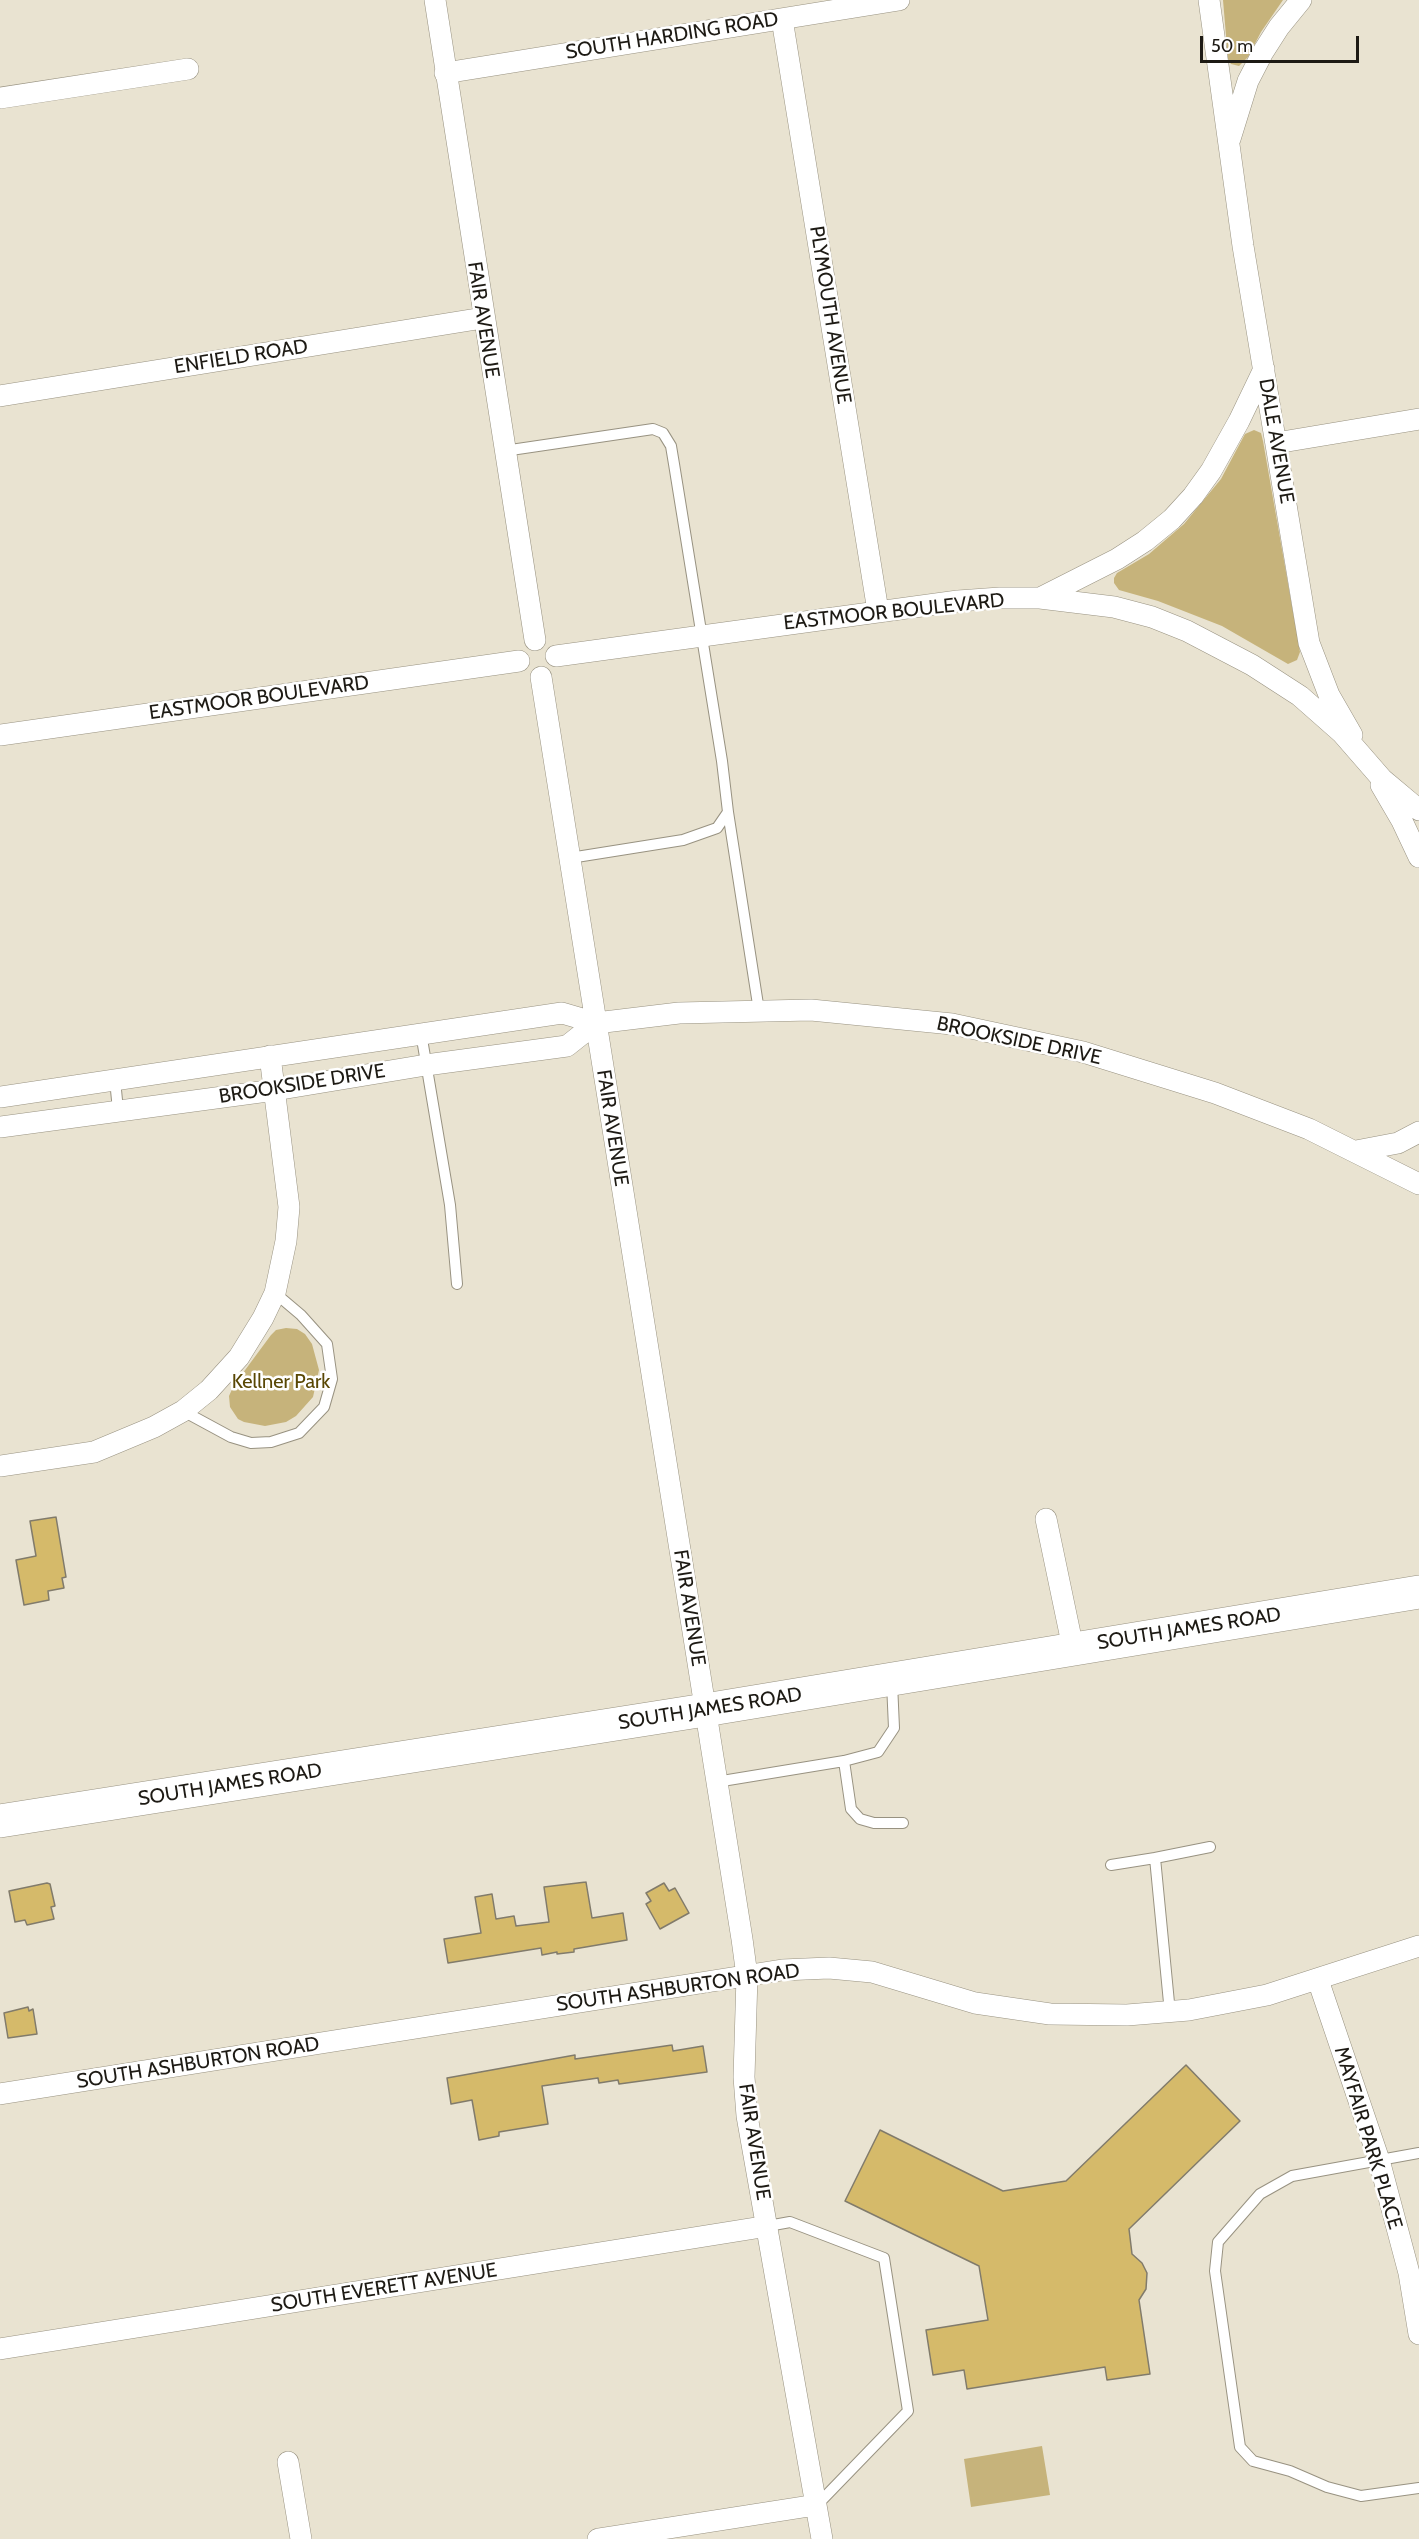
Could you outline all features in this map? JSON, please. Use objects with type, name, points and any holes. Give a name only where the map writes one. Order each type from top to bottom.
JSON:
[{"type":"main road","name":"SOUTH JAMES ROAD","points":[[0,1821],[705,1710],[1419,1592]]},
{"type":"street","name":"FAIR AVENUE","points":[[435,0],[535,640]]},
{"type":"street","name":"SOUTH HARDING ROAD","points":[[445,73],[899,0]]},
{"type":"street","name":"DALE AVENUE","points":[[1209,0],[1228,145],[1309,643],[1329,695],[1402,821],[1419,857]]},
{"type":"street","points":[[1228,145],[1248,81],[1279,27],[1302,0]]},
{"type":"street","name":"PLYMOUTH AVENUE","points":[[783,19],[878,611]]},
{"type":"street","points":[[0,98],[188,69]]},
{"type":"street","name":"ENFIELD ROAD","points":[[0,396],[483,318]]},
{"type":"street","points":[[1040,598],[1117,559],[1145,541],[1172,519],[1211,471],[1239,422],[1264,369]]},
{"type":"street","points":[[1276,443],[1419,419]]},
{"type":"street","name":"EASTMOOR BOULEVARD","points":[[556,656],[878,611],[989,599],[1040,598],[1114,608],[1152,617],[1187,631],[1252,665],[1299,696],[1342,733],[1382,779],[1419,810]]},
{"type":"street","points":[[535,640],[549,643],[556,656],[552,669],[541,677],[526,674],[519,661],[522,647],[535,640]]},
{"type":"street","name":"EASTMOOR BOULEVARD","points":[[0,735],[519,661]]},
{"type":"street","name":"FAIR AVENUE","points":[[541,677],[747,1976],[744,2077],[746,2106],[822,2539]]},
{"type":"street","name":"BROOKSIDE DRIVE","points":[[0,1097],[562,1012],[596,1023],[679,1013],[811,1010],[952,1024],[1083,1052],[1215,1093],[1309,1129],[1419,1184]]},
{"type":"street","name":"BROOKSIDE DRIVE","points":[[0,1127],[275,1090],[426,1065],[567,1046],[596,1023]]},
{"type":"street","points":[[0,1466],[94,1452],[154,1427],[183,1411],[209,1390],[239,1357],[275,1293],[286,1241],[289,1207],[270,1056]]},
{"type":"street","points":[[1356,1151],[1398,1143],[1419,1132]]},
{"type":"street","points":[[1046,1520],[1073,1648]]},
{"type":"street","name":"SOUTH ASHBURTON ROAD","points":[[0,2094],[782,1970],[872,1972],[975,2003],[1050,2014],[1127,2015],[1170,2013],[1268,1995],[1419,1946]]},
{"type":"street","name":"MAYFAIR PARK PLACE","points":[[1317,1980],[1379,2160],[1409,2273],[1419,2334]]},
{"type":"street","name":"SOUTH EVERETT AVENUE","points":[[0,2349],[768,2226]]},
{"type":"street","points":[[288,2462],[301,2539]]},
{"type":"street","points":[[598,2539],[816,2505]]},
{"type":"lane","points":[[504,451],[653,429],[663,433],[671,446],[759,1011]]},
{"type":"lane","points":[[570,858],[683,840],[717,828],[728,812]]},
{"type":"lane","points":[[421,1032],[450,1205],[457,1284]]},
{"type":"lane","points":[[115,1080],[118,1110]]},
{"type":"lane","points":[[183,1411],[231,1437],[251,1443],[278,1441],[299,1433],[324,1407],[332,1378],[327,1344],[302,1316],[275,1293]]},
{"type":"lane","points":[[715,1782],[844,1761],[878,1752],[894,1728],[891,1678]]},
{"type":"lane","points":[[844,1761],[851,1809],[860,1820],[874,1823],[903,1823]]},
{"type":"lane","points":[[1111,1865],[1210,1847]]},
{"type":"lane","points":[[1155,1858],[1170,2013]]},
{"type":"lane","points":[[1419,2153],[1292,2176],[1260,2194],[1218,2242],[1215,2271],[1240,2447],[1253,2461],[1290,2470],[1327,2487],[1361,2496],[1419,2488]]},
{"type":"lane","points":[[768,2226],[790,2222],[884,2258],[908,2411],[816,2505]]},
{"type":"green space","points":[[1223,0],[1283,0],[1261,32],[1248,57],[1239,66],[1231,64],[1228,59]]},
{"type":"green space","points":[[1254,430],[1261,433],[1263,441],[1300,652],[1297,660],[1288,664],[1222,626],[1158,601],[1119,590],[1114,583],[1117,573],[1149,554],[1184,524],[1221,479],[1245,434]]},
{"type":"green space","name":"Kellner Park","points":[[297,1329],[305,1334],[312,1344],[319,1370],[313,1397],[296,1416],[286,1422],[265,1426],[244,1422],[238,1419],[230,1407],[229,1396],[234,1385],[271,1335],[276,1330]]},
{"type":"green space","points":[[1042,2446],[1050,2495],[971,2507],[964,2459]]},
{"type":"building","points":[[56,1517],[66,1577],[62,1578],[64,1588],[48,1591],[49,1600],[24,1605],[16,1560],[36,1556],[30,1521]]},
{"type":"building","points":[[586,1882],[592,1918],[623,1913],[627,1940],[574,1949],[574,1952],[542,1955],[541,1948],[448,1963],[444,1939],[481,1933],[475,1897],[492,1894],[496,1919],[514,1916],[516,1926],[549,1922],[544,1887]]},
{"type":"building","points":[[664,1883],[669,1891],[675,1888],[689,1913],[660,1929],[646,1904],[651,1901],[646,1893]]},
{"type":"building","points":[[50,1884],[55,1906],[51,1907],[54,1919],[27,1925],[25,1920],[15,1922],[9,1891]]},
{"type":"building","points":[[28,2007],[29,2011],[33,2009],[37,2034],[8,2038],[4,2013]]},
{"type":"building","points":[[672,2045],[673,2051],[703,2046],[707,2072],[619,2084],[618,2080],[599,2083],[598,2078],[542,2086],[548,2124],[499,2132],[499,2136],[479,2140],[472,2100],[451,2104],[447,2078],[575,2055],[575,2059]]},
{"type":"building","points":[[1186,2065],[1240,2121],[1129,2229],[1132,2254],[1142,2263],[1147,2273],[1146,2289],[1139,2300],[1150,2374],[1107,2380],[1105,2367],[967,2389],[964,2370],[933,2375],[926,2330],[988,2320],[979,2266],[845,2201],[880,2130],[1003,2191],[1066,2181]]}]
